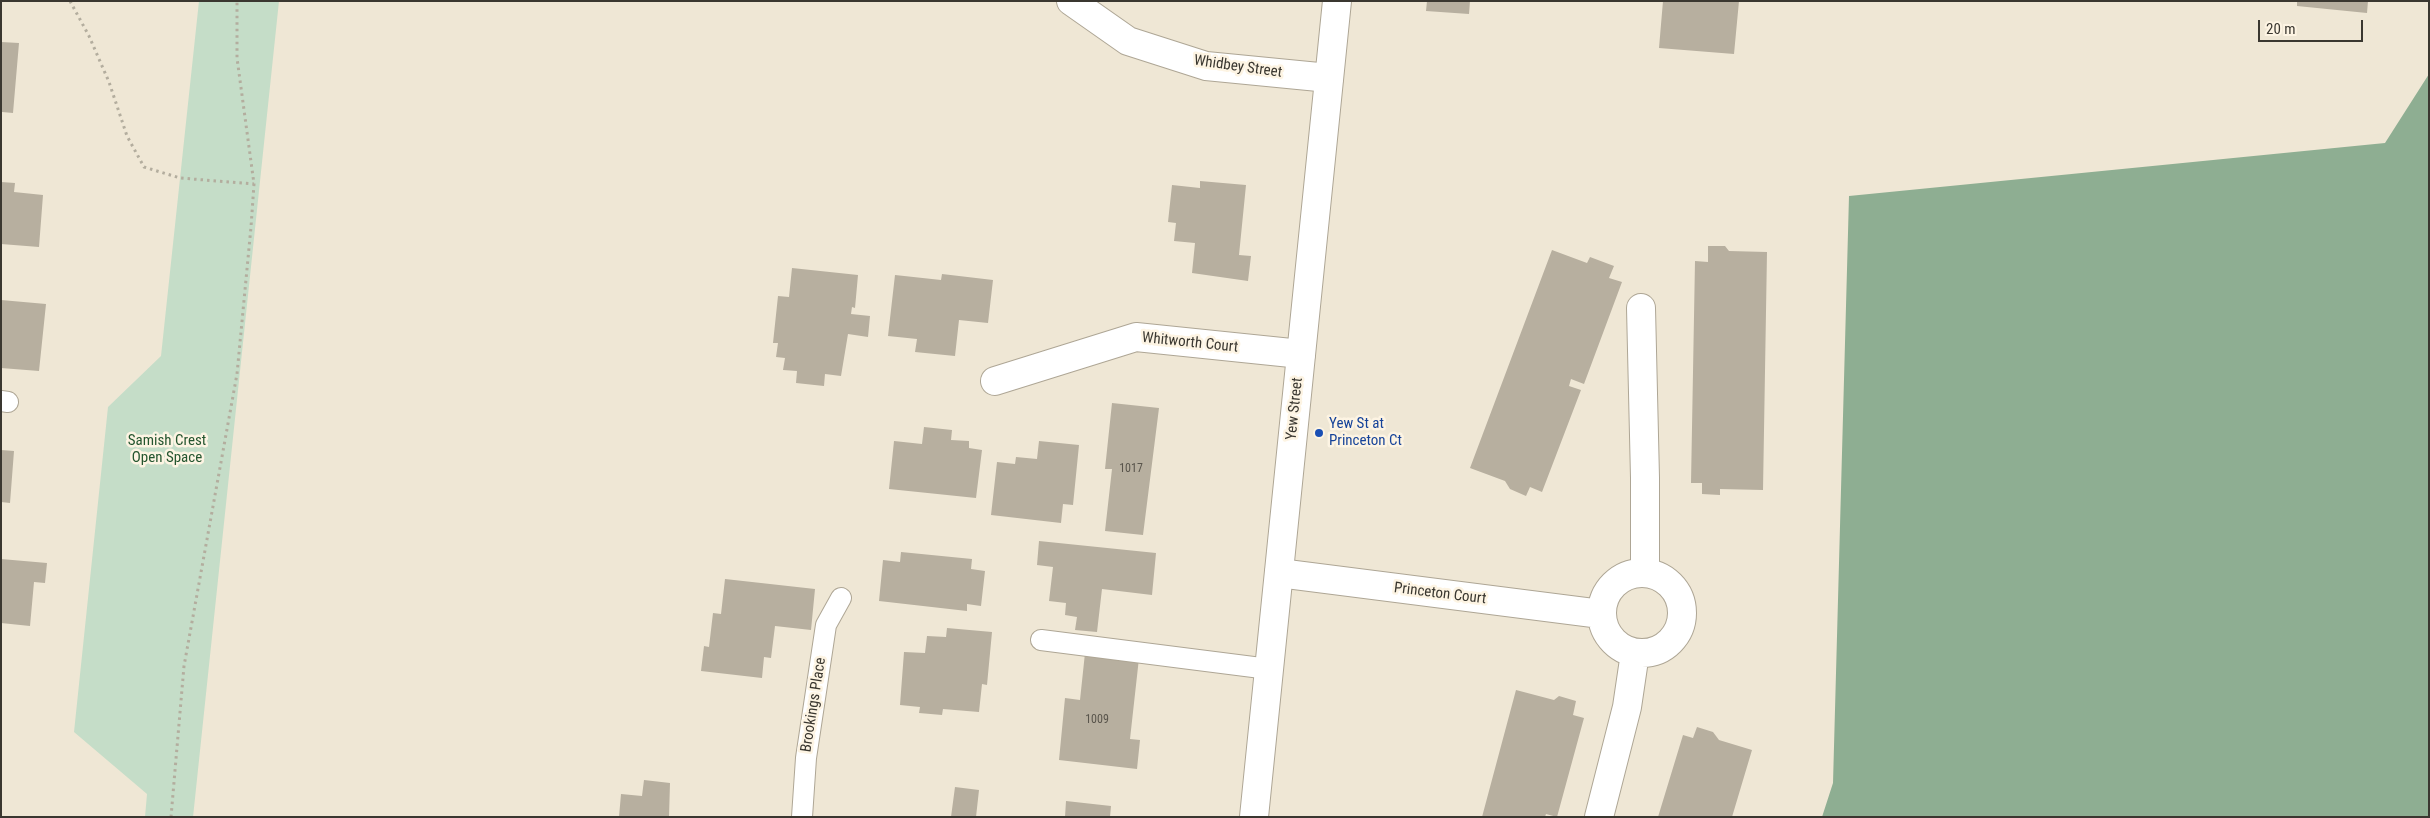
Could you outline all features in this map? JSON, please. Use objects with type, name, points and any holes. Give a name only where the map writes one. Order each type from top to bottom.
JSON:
[{"type":"street","name":"Whidbey Street","points":[[1071,1],[1128,41],[1206,66],[1329,78]]},
{"type":"street","name":"Yew Street","points":[[1254,817],[1337,1]]},
{"type":"street","points":[[1640,308],[1646,478],[1645,573]]},
{"type":"street","name":"Whitworth Court","points":[[995,382],[1136,337],[1301,354]]},
{"type":"street","name":"Princeton Court","points":[[1279,573],[1601,614]]},
{"type":"street","points":[[1645,573],[1663,578],[1676,591],[1682,608],[1680,627],[1670,643],[1654,652],[1635,653],[1618,646],[1606,632],[1601,614],[1604,598],[1614,584],[1628,575],[1645,573]]},
{"type":"street","points":[[1598,817],[1627,706],[1635,653]]},
{"type":"lane","name":"Brookings Place","points":[[802,817],[806,758],[826,625],[841,598]]},
{"type":"lane","points":[[1041,640],[1269,669]]},
{"type":"path","points":[[70,1],[89,36],[109,82],[127,136],[144,167],[180,178],[254,184]]},
{"type":"path","points":[[170,817],[184,666],[236,374],[254,184],[237,58],[237,1]]},
{"type":"green space","name":"Samish Crest Open Space","points":[[199,1],[279,1],[193,817],[145,817],[147,794],[74,732],[108,407],[161,356]]},
{"type":"green space","points":[[2429,74],[2429,817],[1822,817],[1833,783],[1849,196],[2385,143]]},
{"type":"building","points":[[1427,1],[1470,1],[1469,14],[1426,11]]},
{"type":"building","points":[[1663,1],[1739,1],[1734,54],[1659,48]]},
{"type":"building","points":[[2297,1],[2368,1],[2367,13],[2297,6]]},
{"type":"building","points":[[1,42],[19,43],[13,113],[2,112]]},
{"type":"building","points":[[1200,181],[1246,185],[1239,255],[1251,256],[1248,281],[1192,273],[1195,243],[1174,241],[1176,223],[1168,222],[1172,185],[1200,188]]},
{"type":"building","points":[[1,182],[15,183],[14,192],[43,195],[39,247],[1,244]]},
{"type":"building","points":[[1708,246],[1725,246],[1729,251],[1767,252],[1763,490],[1720,489],[1720,495],[1702,494],[1702,483],[1691,483],[1695,261],[1708,262]]},
{"type":"building","points":[[1552,250],[1587,263],[1590,257],[1614,266],[1609,278],[1622,282],[1584,384],[1571,379],[1569,386],[1581,390],[1542,492],[1530,487],[1526,496],[1510,489],[1505,481],[1470,468]]},
{"type":"building","points":[[792,268],[858,275],[855,308],[852,307],[851,314],[870,316],[868,337],[848,334],[841,376],[825,374],[824,386],[796,383],[797,371],[783,370],[785,358],[776,357],[778,343],[773,343],[778,296],[789,297]]},
{"type":"building","points":[[942,274],[993,280],[988,323],[959,320],[955,356],[915,352],[917,339],[888,336],[895,275],[941,280]]},
{"type":"building","points":[[1,300],[46,304],[39,371],[1,368]]},
{"type":"building","points":[[1112,403],[1159,408],[1143,535],[1105,531],[1112,469],[1105,469]]},
{"type":"building","points":[[924,427],[952,430],[951,440],[969,441],[969,448],[982,450],[976,498],[889,489],[894,441],[922,444]]},
{"type":"building","points":[[1039,441],[1079,445],[1073,505],[1063,504],[1061,523],[991,515],[997,462],[1015,464],[1016,457],[1037,459]]},
{"type":"building","points":[[1,450],[14,451],[10,503],[1,502]]},
{"type":"building","points":[[1039,541],[1156,553],[1152,595],[1102,589],[1097,632],[1075,630],[1077,617],[1065,615],[1066,603],[1049,601],[1053,567],[1037,565]]},
{"type":"building","points":[[901,552],[972,559],[971,569],[985,571],[981,606],[967,604],[967,611],[879,601],[883,560],[900,562]]},
{"type":"building","points":[[1,559],[47,563],[45,583],[34,582],[30,626],[1,623]]},
{"type":"building","points":[[725,579],[815,589],[811,630],[775,626],[771,658],[764,657],[762,678],[701,671],[704,646],[709,647],[713,613],[721,614]]},
{"type":"building","points":[[947,628],[992,632],[987,685],[982,684],[979,712],[943,709],[942,715],[919,713],[920,707],[900,705],[904,652],[925,653],[927,636],[946,637]]},
{"type":"building","points":[[1085,653],[1139,658],[1130,739],[1140,740],[1137,769],[1059,760],[1065,698],[1080,700]]},
{"type":"building","points":[[1516,690],[1554,700],[1559,696],[1576,701],[1573,715],[1584,718],[1557,817],[1546,814],[1545,817],[1482,817]]},
{"type":"building","points":[[1697,727],[1713,732],[1719,740],[1752,750],[1732,817],[1658,817],[1683,735],[1693,738]]},
{"type":"building","points":[[644,780],[670,783],[669,817],[619,817],[621,794],[642,796]]},
{"type":"building","points":[[955,787],[979,790],[976,817],[951,817]]},
{"type":"building","points":[[1066,801],[1111,806],[1110,817],[1065,817]]},
{"type":"place","name":"Yew St at Princeton Ct","points":[[1319,433]]}]
